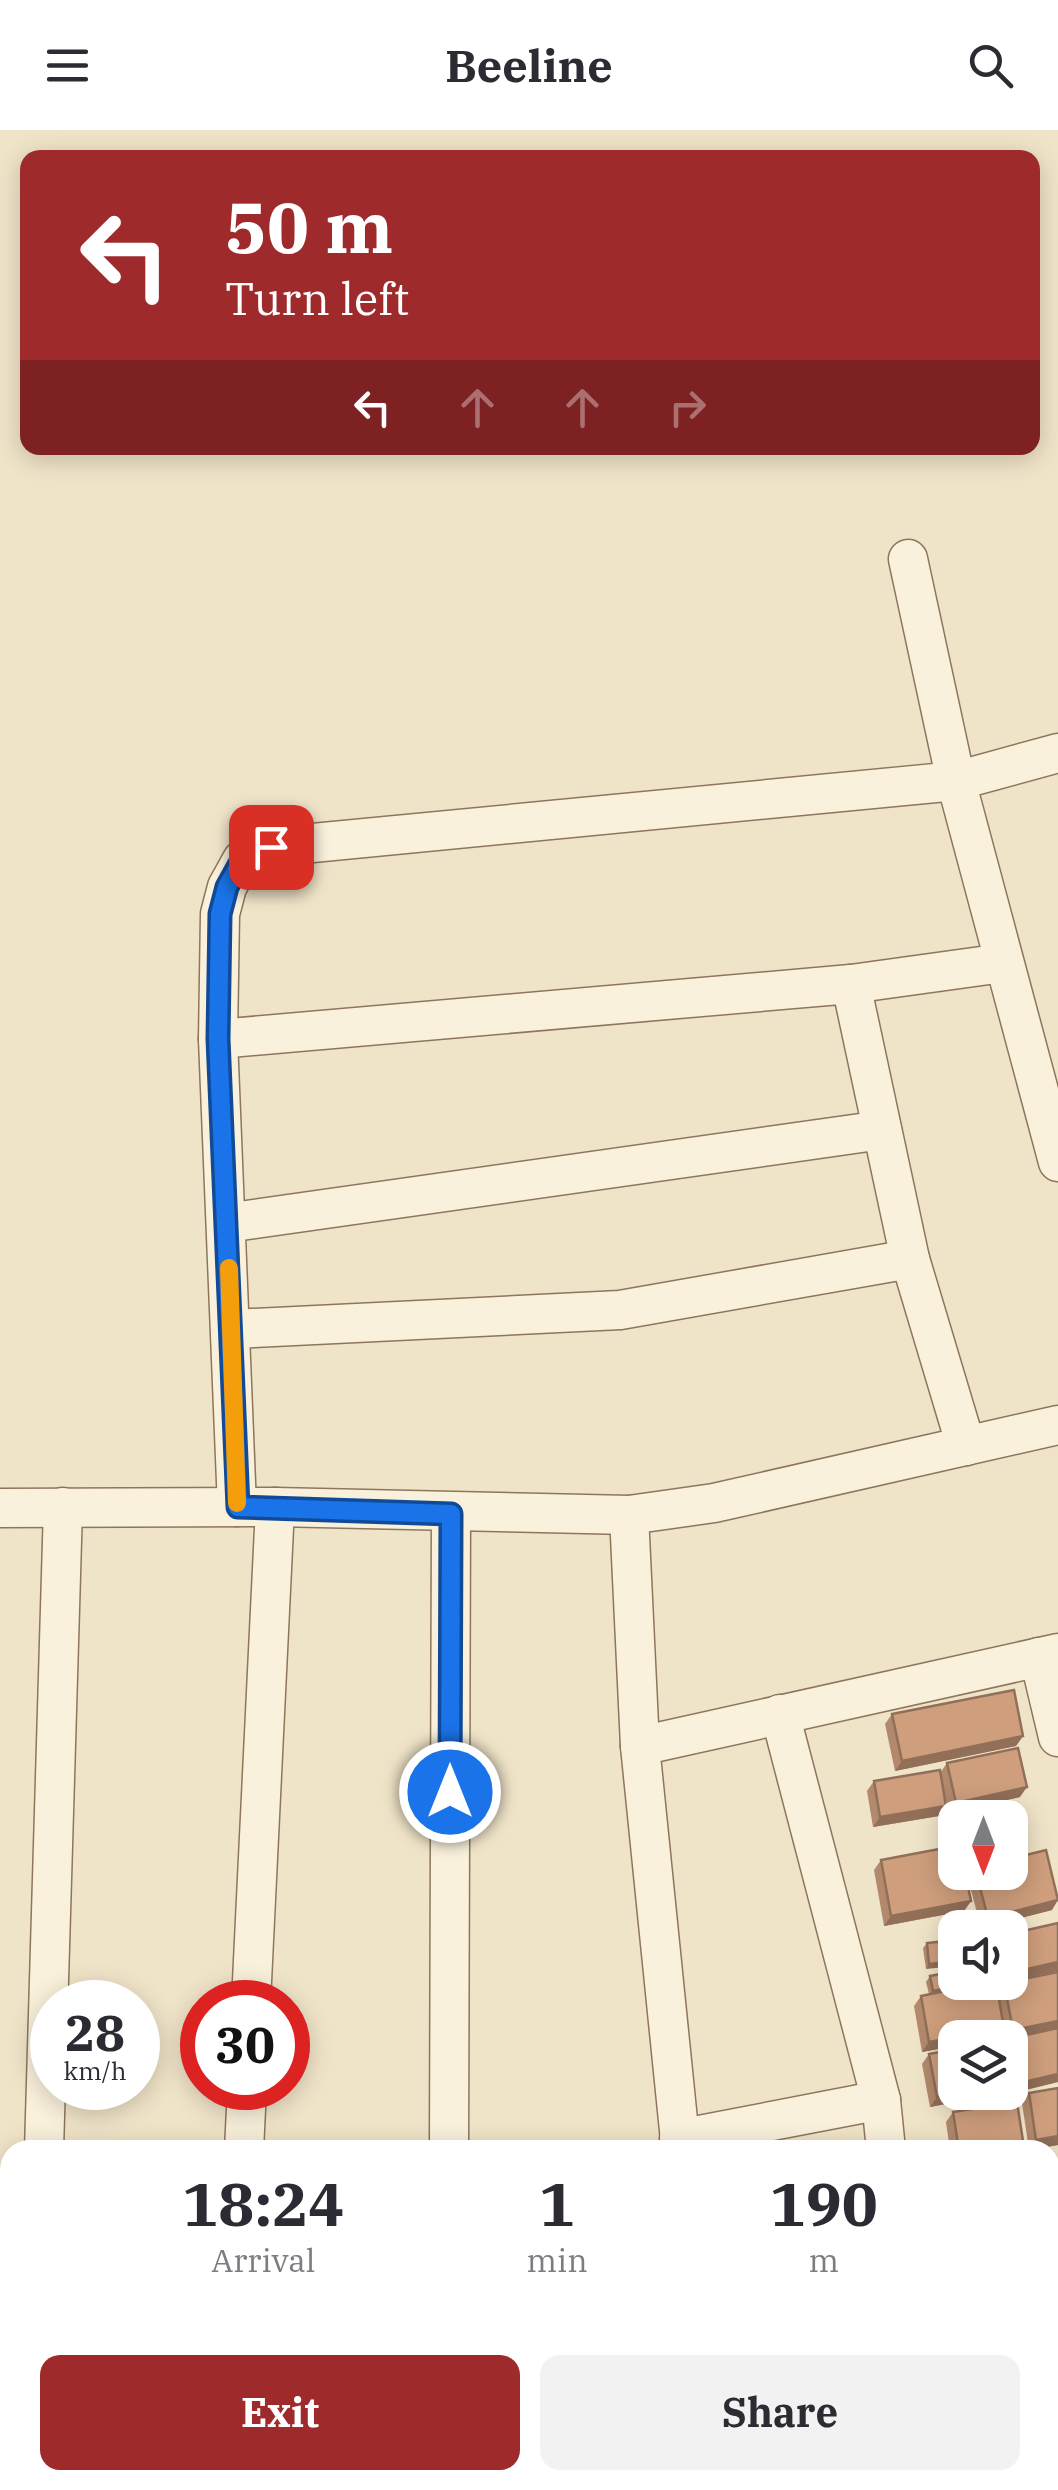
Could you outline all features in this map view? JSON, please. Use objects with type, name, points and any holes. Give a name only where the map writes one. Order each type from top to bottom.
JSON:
[{"type":"street","points":[[908,559],[956,781],[1058,1162]]},
{"type":"street","points":[[251,1980],[256,1507],[233,1329],[218,1039],[223,900],[242,860],[271,847],[956,781],[1058,754]]},
{"type":"street","points":[[218,1039],[851,984],[1003,963]]},
{"type":"street","points":[[851,984],[910,1259],[966,1446]]},
{"type":"street","points":[[226,1223],[882,1130]]},
{"type":"street","points":[[233,1329],[620,1310],[910,1259]]},
{"type":"street","points":[[0,1508],[256,1507],[629,1515],[714,1502],[1058,1425]]},
{"type":"street","points":[[44,2140],[63,1507]]},
{"type":"street","points":[[449,2140],[451,1514]]},
{"type":"street","points":[[629,1515],[640,1746],[680,2140]]},
{"type":"street","points":[[640,1746],[1048,1655],[1058,1737]]},
{"type":"street","points":[[780,1714],[881,2100],[885,2140]]},
{"type":"street","points":[[698,2140],[881,2100]]},
{"type":"street","points":[[244,2140],[246,2110]]},
{"type":"building","points":[[1014,1690],[1023,1736],[902,1761],[892,1714]]},
{"type":"building","points":[[1018,1748],[1027,1787],[955,1800],[947,1763]]},
{"type":"building","points":[[940,1770],[945,1800],[938,1800],[938,1807],[880,1817],[874,1781]]},
{"type":"building","points":[[938,1849],[938,1890],[969,1890],[971,1901],[891,1916],[881,1860]]},
{"type":"building","points":[[1046,1850],[1058,1900],[1019,1910],[986,1910],[981,1890],[1028,1890],[1028,1854]]},
{"type":"building","points":[[1058,1923],[1058,1962],[1028,1969],[1028,1930]]},
{"type":"building","points":[[938,1942],[938,1963],[929,1964],[927,1943]]},
{"type":"building","points":[[1058,1972],[1058,2021],[1028,2027],[1028,2020],[1011,2020],[1007,2000],[1028,2000],[1028,1978]]},
{"type":"building","points":[[938,1974],[938,1990],[933,1991],[930,1976]]},
{"type":"building","points":[[938,1992],[938,2000],[999,2000],[1003,2020],[938,2020],[938,2040],[929,2042],[921,1996]]},
{"type":"building","points":[[1058,2028],[1058,2074],[1028,2081],[1028,2035]]},
{"type":"building","points":[[938,2052],[937,2097],[929,2054]]},
{"type":"building","points":[[1058,2088],[1058,2136],[1036,2140],[1029,2093]]},
{"type":"building","points":[[1018,2110],[1023,2140],[957,2140],[953,2112]]},
{"type":"slow traffic","points":[[229,1268],[237,1503]]},
{"type":"route","points":[[271,847],[242,860],[227,887],[220,914],[218,1039],[238,1507],[451,1514],[450,1792]]}]
